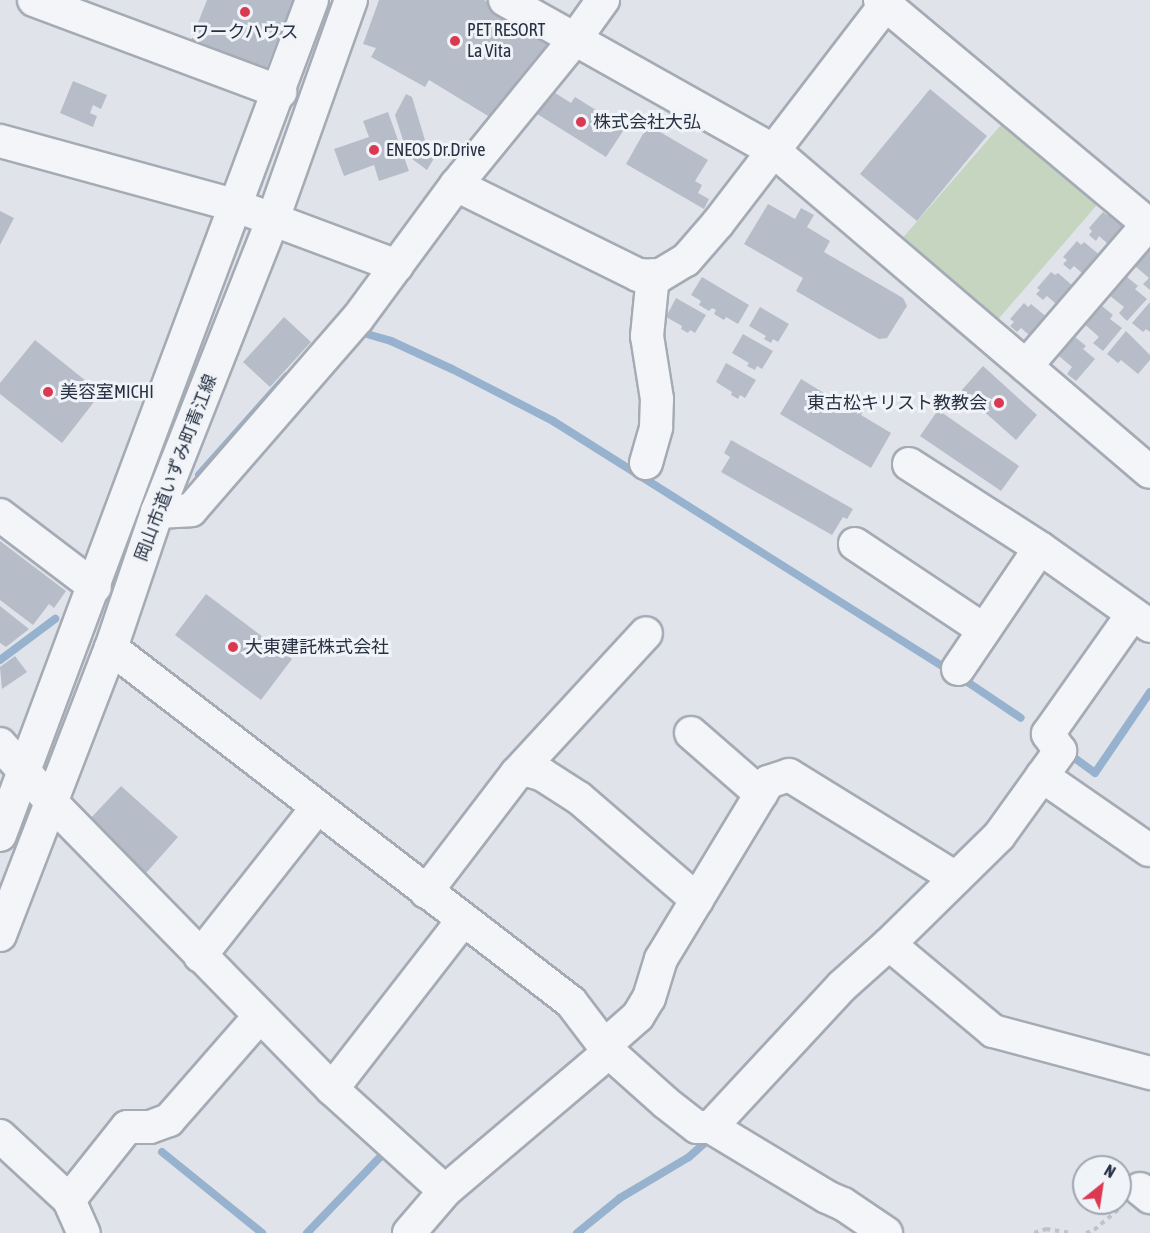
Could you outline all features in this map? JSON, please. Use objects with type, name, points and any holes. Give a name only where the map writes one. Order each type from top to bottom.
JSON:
[{"type":"street","points":[[34,0],[280,92]]},
{"type":"street","name":"岡山市道いずみ町青江線","points":[[0,835],[95,587],[234,205],[280,92],[312,0]]},
{"type":"street","name":"岡山市道いずみ町青江線","points":[[0,935],[111,648],[157,512],[273,219],[351,0]]},
{"type":"street","points":[[505,0],[774,151],[1150,472]]},
{"type":"street","points":[[157,512],[191,510],[358,318],[456,185],[575,39],[603,0]]},
{"type":"street","points":[[456,185],[638,275],[659,276],[686,260],[774,151],[885,1],[1149,225],[1026,366]]},
{"type":"street","points":[[0,141],[234,205],[397,266]]},
{"type":"street","points":[[646,463],[656,427],[657,399],[647,336],[653,275]]},
{"type":"street","points":[[716,1130],[842,986],[889,944],[999,836],[1060,751],[1048,734],[1141,620],[1040,548],[909,464]]},
{"type":"street","points":[[0,516],[95,587]]},
{"type":"street","points":[[855,544],[984,630]]},
{"type":"street","points":[[958,669],[1040,548]]},
{"type":"street","points":[[426,892],[517,773],[646,633]]},
{"type":"street","points":[[111,648],[571,1002],[610,1053],[697,1127],[716,1130],[843,1204],[886,1233]]},
{"type":"street","points":[[691,733],[761,794]]},
{"type":"street","points":[[0,744],[24,768],[52,803],[332,1089],[445,1191]]},
{"type":"street","points":[[517,773],[527,770],[543,775],[579,798],[697,900]]},
{"type":"street","points":[[409,1233],[445,1191],[610,1053],[649,998],[661,959],[768,782],[789,775],[956,878]]},
{"type":"street","points":[[1042,776],[1149,850]]},
{"type":"street","points":[[200,956],[317,808]]},
{"type":"street","points":[[332,1089],[463,920]]},
{"type":"street","points":[[889,944],[993,1030],[1148,1069]]},
{"type":"street","points":[[69,1200],[127,1127],[150,1127],[169,1120],[260,1016]]},
{"type":"street","points":[[0,1136],[69,1200],[84,1233]]},
{"type":"path","points":[[1086,1233],[1094,1230],[1145,1193]]},
{"type":"path","points":[[1034,1233],[1046,1229],[1071,1233]]},
{"type":"green space","points":[[1007,118],[1102,199],[995,323],[900,241]]},
{"type":"building","points":[[207,0],[293,0],[265,72],[190,43]]},
{"type":"building","points":[[379,0],[484,0],[559,42],[498,122],[429,80],[425,87],[371,57],[376,48],[363,44]]},
{"type":"building","points":[[73,81],[107,95],[101,109],[93,105],[90,113],[97,116],[93,127],[60,113]]},
{"type":"building","points":[[549,89],[571,103],[575,97],[625,128],[606,157],[534,112]]},
{"type":"building","points":[[930,89],[987,136],[917,221],[860,174]]},
{"type":"building","points":[[406,94],[412,97],[425,140],[439,150],[427,170],[408,156],[395,115]]},
{"type":"building","points":[[388,112],[409,171],[379,181],[374,165],[344,176],[334,149],[369,137],[363,121]]},
{"type":"building","points":[[648,125],[708,160],[695,181],[702,185],[698,193],[709,199],[704,209],[626,164]]},
{"type":"building","points":[[768,204],[795,219],[801,208],[814,215],[807,227],[830,241],[824,252],[903,298],[907,306],[887,338],[879,339],[796,291],[803,278],[744,244]]},
{"type":"building","points":[[0,211],[14,218],[0,245]]},
{"type":"building","points":[[1103,212],[1107,215],[1110,213],[1132,232],[1116,251],[1099,236],[1096,241],[1089,235],[1092,231],[1089,228]]},
{"type":"building","points":[[1077,241],[1081,245],[1084,242],[1107,261],[1090,280],[1074,266],[1070,270],[1063,264],[1067,260],[1063,257]]},
{"type":"building","points":[[1146,242],[1150,246],[1150,290],[1143,284],[1149,278],[1129,261]]},
{"type":"building","points":[[1051,272],[1055,275],[1058,273],[1080,292],[1064,311],[1047,296],[1043,300],[1036,294],[1040,290],[1037,288]]},
{"type":"building","points":[[1121,272],[1138,286],[1135,289],[1147,299],[1127,321],[1119,313],[1124,307],[1104,291]]},
{"type":"building","points":[[702,277],[749,305],[738,324],[726,317],[724,320],[714,314],[716,310],[712,308],[709,311],[699,305],[701,301],[691,295]]},
{"type":"building","points":[[676,298],[706,315],[695,333],[690,330],[688,333],[681,329],[682,326],[666,317]]},
{"type":"building","points":[[1096,301],[1113,315],[1110,319],[1122,328],[1103,351],[1093,343],[1099,337],[1080,320]]},
{"type":"building","points":[[1150,302],[1150,332],[1146,329],[1143,332],[1132,323]]},
{"type":"building","points":[[1024,303],[1028,307],[1031,304],[1054,323],[1037,342],[1021,328],[1017,332],[1010,326],[1014,322],[1010,319]]},
{"type":"building","points":[[760,307],[789,324],[778,342],[773,339],[771,343],[764,339],[766,336],[749,326]]},
{"type":"building","points":[[284,317],[311,342],[270,387],[243,362]]},
{"type":"building","points":[[1126,331],[1150,355],[1150,360],[1138,374],[1121,360],[1118,363],[1107,354]]},
{"type":"building","points":[[1069,332],[1086,346],[1083,349],[1095,359],[1076,381],[1067,374],[1072,367],[1053,351]]},
{"type":"building","points":[[743,334],[773,351],[762,369],[757,366],[755,370],[747,366],[749,363],[732,353]]},
{"type":"building","points":[[35,340],[101,393],[62,443],[0,394],[0,383]]},
{"type":"building","points":[[726,363],[756,380],[745,398],[740,395],[738,399],[731,395],[732,392],[716,382]]},
{"type":"building","name":"東古松キリスト教教会","points":[[983,366],[1037,415],[1016,440],[961,391]]},
{"type":"building","points":[[801,379],[842,404],[846,397],[865,408],[861,415],[891,433],[871,468],[780,414]]},
{"type":"building","points":[[938,410],[1019,466],[1001,491],[920,436]]},
{"type":"building","points":[[731,440],[853,509],[847,519],[843,517],[832,535],[721,472],[730,457],[724,453]]},
{"type":"building","points":[[0,541],[66,591],[54,608],[49,604],[33,625],[0,600]]},
{"type":"building","points":[[206,594],[292,659],[261,700],[175,635]]},
{"type":"building","points":[[0,606],[29,629],[6,647],[0,643]]},
{"type":"building","points":[[15,656],[27,672],[2,689],[0,667]]},
{"type":"building","points":[[121,786],[178,837],[146,873],[88,821]]},
{"type":"waterway","points":[[360,332],[391,341],[452,369],[553,421],[950,671]]},
{"type":"waterway","points":[[199,475],[287,376]]},
{"type":"waterway","points":[[0,660],[55,619]]},
{"type":"waterway","points":[[960,677],[1021,718]]},
{"type":"waterway","points":[[1069,754],[1095,773],[1150,692]]},
{"type":"waterway","points":[[577,1233],[620,1198],[689,1157],[711,1137]]},
{"type":"waterway","points":[[162,1152],[262,1233]]},
{"type":"waterway","points":[[307,1233],[384,1153],[390,1158]]},
{"type":"place","name":"ワークハウス","points":[[245,12]]},
{"type":"place","name":"PET RESORT La Vita","points":[[455,41]]},
{"type":"place","name":"株式会社大弘","points":[[581,122]]},
{"type":"place","name":"ENEOS Dr.Drive","points":[[374,150]]},
{"type":"place","name":"美容室MICHI","points":[[48,392]]},
{"type":"place","name":"東古松キリスト教教会","points":[[999,403]]},
{"type":"place","name":"大東建託株式会社","points":[[233,647]]}]
